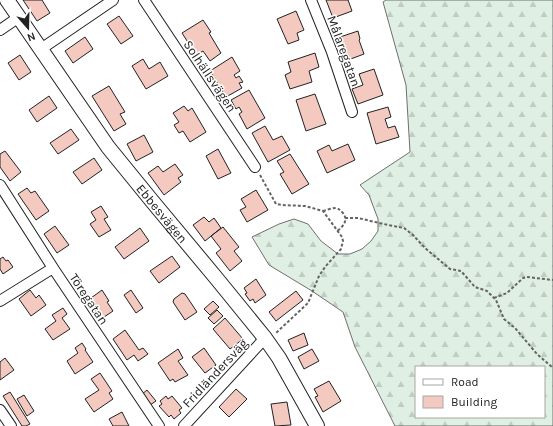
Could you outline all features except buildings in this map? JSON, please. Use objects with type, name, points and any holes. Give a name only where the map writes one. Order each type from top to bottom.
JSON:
[{"type":"street","name":"Ebbesvägen","points":[[7,0],[108,147],[266,340],[279,358],[317,426]]},
{"type":"street","points":[[41,48],[113,0]]},
{"type":"street","name":"Solhällsvägen","points":[[144,0],[255,167]]},
{"type":"street","name":"Målaregatan","points":[[311,0],[332,52],[352,112]]},
{"type":"street","points":[[0,30],[19,17]]},
{"type":"street","name":"Töregatan","points":[[0,185],[53,268],[159,426]]},
{"type":"street","points":[[0,301],[53,268]]},
{"type":"street","name":"Fridländersväg","points":[[184,426],[266,340]]},
{"type":"street","points":[[0,410],[11,426]]},
{"type":"path","points":[[255,167],[276,204],[305,206],[323,211],[336,208],[342,211],[346,221],[343,227],[337,231]]},
{"type":"path","points":[[266,340],[308,303],[319,276],[341,249],[343,241],[323,211]]},
{"type":"path","points":[[345,218],[358,218],[404,228],[450,269],[461,271],[475,287],[487,292],[494,298],[504,319],[515,328],[537,354],[553,368]]},
{"type":"path","points":[[494,298],[507,293],[527,277],[553,280]]},
{"type":"green space","points":[[386,0],[553,0],[553,426],[395,426],[355,347],[343,312],[269,265],[252,237],[279,224],[294,219],[308,224],[321,241],[338,254],[350,254],[362,249],[371,241],[378,231],[378,219],[369,195],[360,185],[410,152],[406,85],[383,2]]}]
